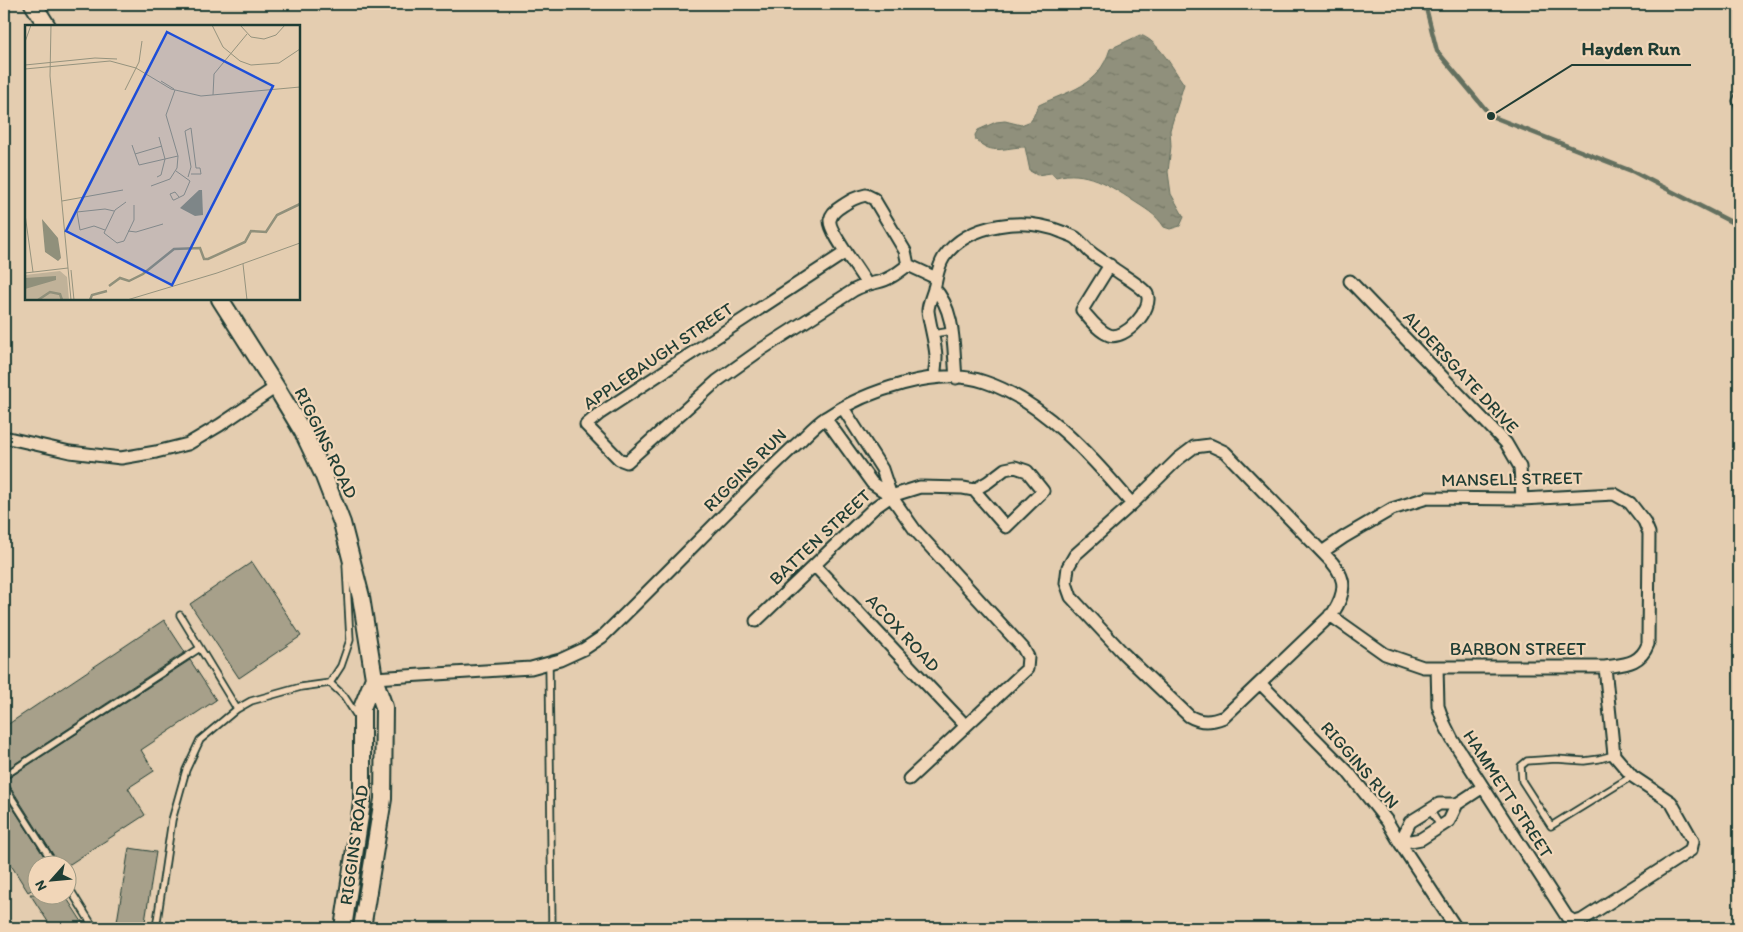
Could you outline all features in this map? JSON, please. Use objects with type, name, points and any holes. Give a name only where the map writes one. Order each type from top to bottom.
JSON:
[{"type":"main road","points":[[33,4],[46,25]]},
{"type":"main road","name":"RIGGINS ROAD","points":[[221,300],[303,432],[323,474],[342,523],[361,597],[374,678],[384,707],[383,799],[362,928]]},
{"type":"main road","name":"RIGGINS ROAD","points":[[344,928],[362,803],[362,708],[374,678]]},
{"type":"street","points":[[866,283],[831,229],[830,220],[835,211],[854,197],[866,195],[874,199],[904,251],[908,265],[935,283],[942,296],[953,331],[956,378]]},
{"type":"street","points":[[934,378],[936,355],[928,309],[936,272],[945,257],[957,244],[974,234],[1001,224],[1023,223],[1054,229],[1075,237],[1090,252],[1110,265],[1145,291],[1148,305],[1138,321],[1125,333],[1118,336],[1109,336],[1096,327],[1082,310],[1110,265]]},
{"type":"street","name":"APPLEBAUGH STREET","points":[[846,252],[605,410],[586,425],[618,459],[627,462],[717,381],[762,349],[866,283],[879,282],[896,274],[908,265]]},
{"type":"street","name":"ALDERSGATE DRIVE","points":[[1350,281],[1506,443],[1520,467],[1522,499]]},
{"type":"street","name":"RIGGINS RUN","points":[[374,678],[531,668],[584,649],[602,637],[774,464],[825,418],[866,395],[884,389],[934,378],[956,378],[983,381],[1015,395],[1042,414],[1096,462],[1132,504]]},
{"type":"street","points":[[4,437],[70,452],[121,458],[156,452],[188,444],[276,387]]},
{"type":"street","points":[[842,408],[882,469],[891,496],[915,530],[1023,648],[1028,657],[1027,669],[909,779]]},
{"type":"street","points":[[825,418],[872,482],[891,496]]},
{"type":"street","points":[[1210,445],[1225,452],[1338,568],[1342,582],[1340,602],[1330,615],[1224,717],[1214,721],[1196,720],[1190,716],[1124,654],[1071,597],[1066,582],[1068,567],[1075,555],[1132,504],[1178,459],[1194,447],[1210,445]]},
{"type":"street","points":[[1015,467],[1027,471],[1043,491],[1006,527],[974,490],[1005,469],[1015,467]]},
{"type":"street","name":"BATTEN STREET","points":[[756,621],[874,508],[891,496],[920,487],[974,490]]},
{"type":"street","name":"MANSELL STREET","points":[[1322,552],[1350,532],[1392,509],[1427,498],[1522,499],[1614,494],[1630,503],[1644,521],[1649,533],[1648,580]]},
{"type":"street","name":"ACOX ROAD","points":[[815,566],[965,725]]},
{"type":"street","name":"BARBON STREET","points":[[1330,615],[1385,654],[1423,667],[1605,667],[1636,660],[1644,654],[1648,644],[1648,580]]},
{"type":"street","name":"HAMMETT STREET","points":[[1437,667],[1438,706],[1452,739],[1567,917],[1575,922],[1582,920],[1691,850],[1693,841],[1670,802],[1632,776]]},
{"type":"street","points":[[1605,667],[1614,755],[1632,776]]},
{"type":"street","name":"RIGGINS RUN","points":[[1260,683],[1348,772],[1387,821],[1456,928]]},
{"type":"street","points":[[1400,843],[1422,839],[1449,822],[1457,804],[1483,787]]},
{"type":"street","points":[[1400,843],[1410,822],[1439,804],[1457,804]]},
{"type":"lane","points":[[1739,95],[1736,101],[1739,109]]},
{"type":"lane","points":[[932,334],[953,331]]},
{"type":"lane","points":[[156,928],[172,820],[186,770],[200,740],[237,709],[251,701],[301,687],[330,683],[341,666],[350,640],[342,523]]},
{"type":"lane","points":[[180,616],[237,709]]},
{"type":"lane","points":[[4,776],[200,648]]},
{"type":"lane","points":[[549,663],[552,928]]},
{"type":"lane","points":[[330,683],[344,696],[356,712],[362,727]]},
{"type":"lane","points":[[1614,755],[1584,761],[1556,759],[1527,761],[1521,766],[1522,780],[1551,826],[1632,776]]},
{"type":"lane","points":[[4,786],[48,854]]},
{"type":"lane","points":[[1430,810],[1441,827]]},
{"type":"lane","points":[[78,902],[94,928]]},
{"type":"water","points":[[1140,35],[1147,38],[1159,49],[1184,84],[1170,130],[1171,146],[1168,172],[1171,194],[1184,217],[1180,226],[1170,229],[1164,227],[1157,218],[1145,209],[1105,184],[1077,175],[1056,177],[1051,173],[1037,175],[1030,171],[1025,147],[999,150],[988,148],[976,140],[975,135],[978,130],[996,122],[1005,121],[1021,125],[1031,121],[1039,105],[1082,86],[1098,72],[1105,62],[1110,49]]},
{"type":"building","points":[[252,562],[301,636],[239,678],[190,604]]},
{"type":"building","points":[[164,620],[185,652],[4,771],[4,727]]},
{"type":"building","points":[[190,660],[216,700],[141,750],[154,771],[128,788],[145,815],[78,859],[78,854],[53,854],[8,783],[4,781]]},
{"type":"building","points":[[4,794],[43,854],[28,854],[28,892],[4,854]]},
{"type":"building","points":[[129,848],[156,852],[144,928],[116,928]]},
{"type":"building","points":[[36,904],[70,904],[86,928],[52,928]]},
{"type":"waterway","points":[[1425,4],[1437,51],[1491,116],[1634,172],[1739,226]]},
{"type":"place","name":"Hayden Run","points":[[1491,116]]}]
